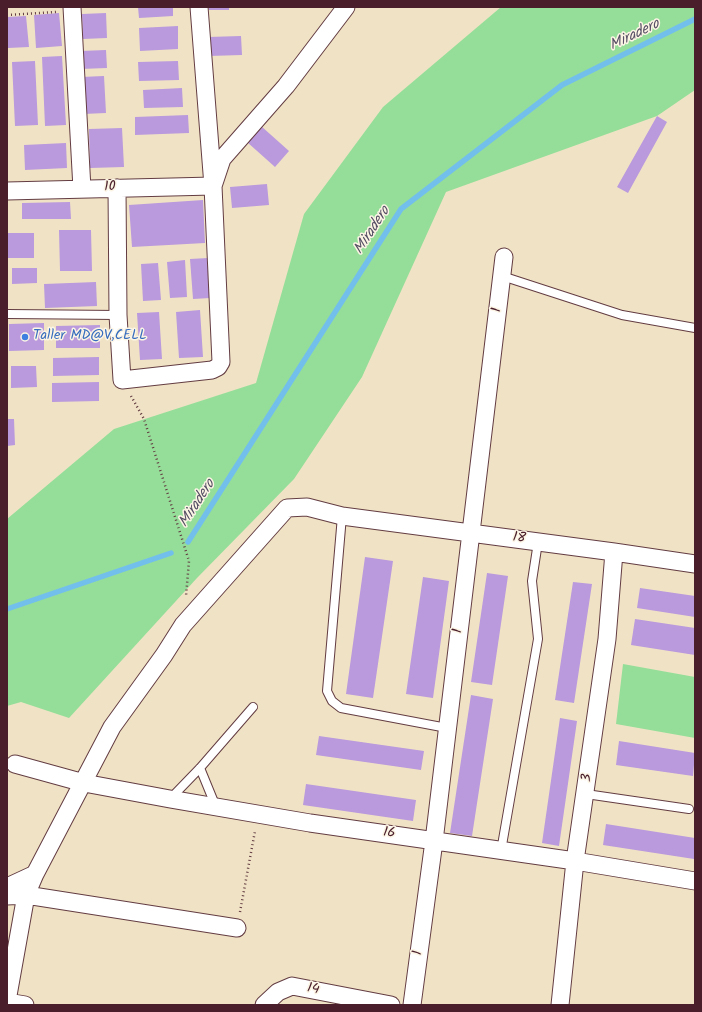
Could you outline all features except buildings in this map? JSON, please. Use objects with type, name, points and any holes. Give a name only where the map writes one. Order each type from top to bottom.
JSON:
[{"type":"street","points":[[117,188],[118,315],[122,380],[212,370],[221,362],[213,186],[199,7]]},
{"type":"street","points":[[213,186],[222,159],[286,86],[346,7]]},
{"type":"street","points":[[72,9],[82,189]]},
{"type":"street","name":"10","points":[[7,190],[213,186]]},
{"type":"street","name":"1","points":[[412,1005],[434,841],[504,258]]},
{"type":"street","name":"18","points":[[7,1002],[26,895],[35,874],[112,727],[164,655],[183,624],[287,508],[307,507],[342,516],[695,564]]},
{"type":"street","name":"3","points":[[560,1005],[575,861],[586,794],[607,639],[614,552]]},
{"type":"street","name":"16","points":[[15,764],[84,783],[216,807],[575,861],[695,881]]},
{"type":"street","points":[[7,887],[35,874]]},
{"type":"street","points":[[7,896],[26,895],[237,928]]},
{"type":"street","name":"14","points":[[264,1005],[278,992],[292,986],[391,1005]]},
{"type":"street","points":[[7,1002],[25,1005]]},
{"type":"lane","points":[[502,276],[622,315],[695,328]]},
{"type":"lane","points":[[7,314],[118,315]]},
{"type":"lane","points":[[342,516],[327,690],[332,701],[341,708],[447,728]]},
{"type":"lane","points":[[502,851],[538,639],[532,581],[538,542]]},
{"type":"lane","points":[[170,799],[200,768],[253,707]]},
{"type":"lane","points":[[200,768],[216,807]]},
{"type":"lane","points":[[586,794],[688,809]]},
{"type":"path","points":[[7,15],[72,9]]},
{"type":"path","points":[[122,380],[144,419],[189,561],[183,624]]},
{"type":"path","points":[[237,928],[258,814]]},
{"type":"green space","points":[[501,7],[695,7],[695,90],[657,116],[446,192],[362,377],[294,479],[197,578],[69,718],[21,702],[7,706],[7,519],[114,429],[256,383],[304,214],[383,107]]},
{"type":"green space","points":[[623,664],[695,677],[695,738],[616,724]]},
{"type":"waterway","name":"Miradero","points":[[188,542],[401,209],[562,85],[695,19]]},
{"type":"waterway","points":[[7,609],[171,553]]},
{"type":"place","name":"Taller MD@V,CELL","points":[[25,337]]}]
